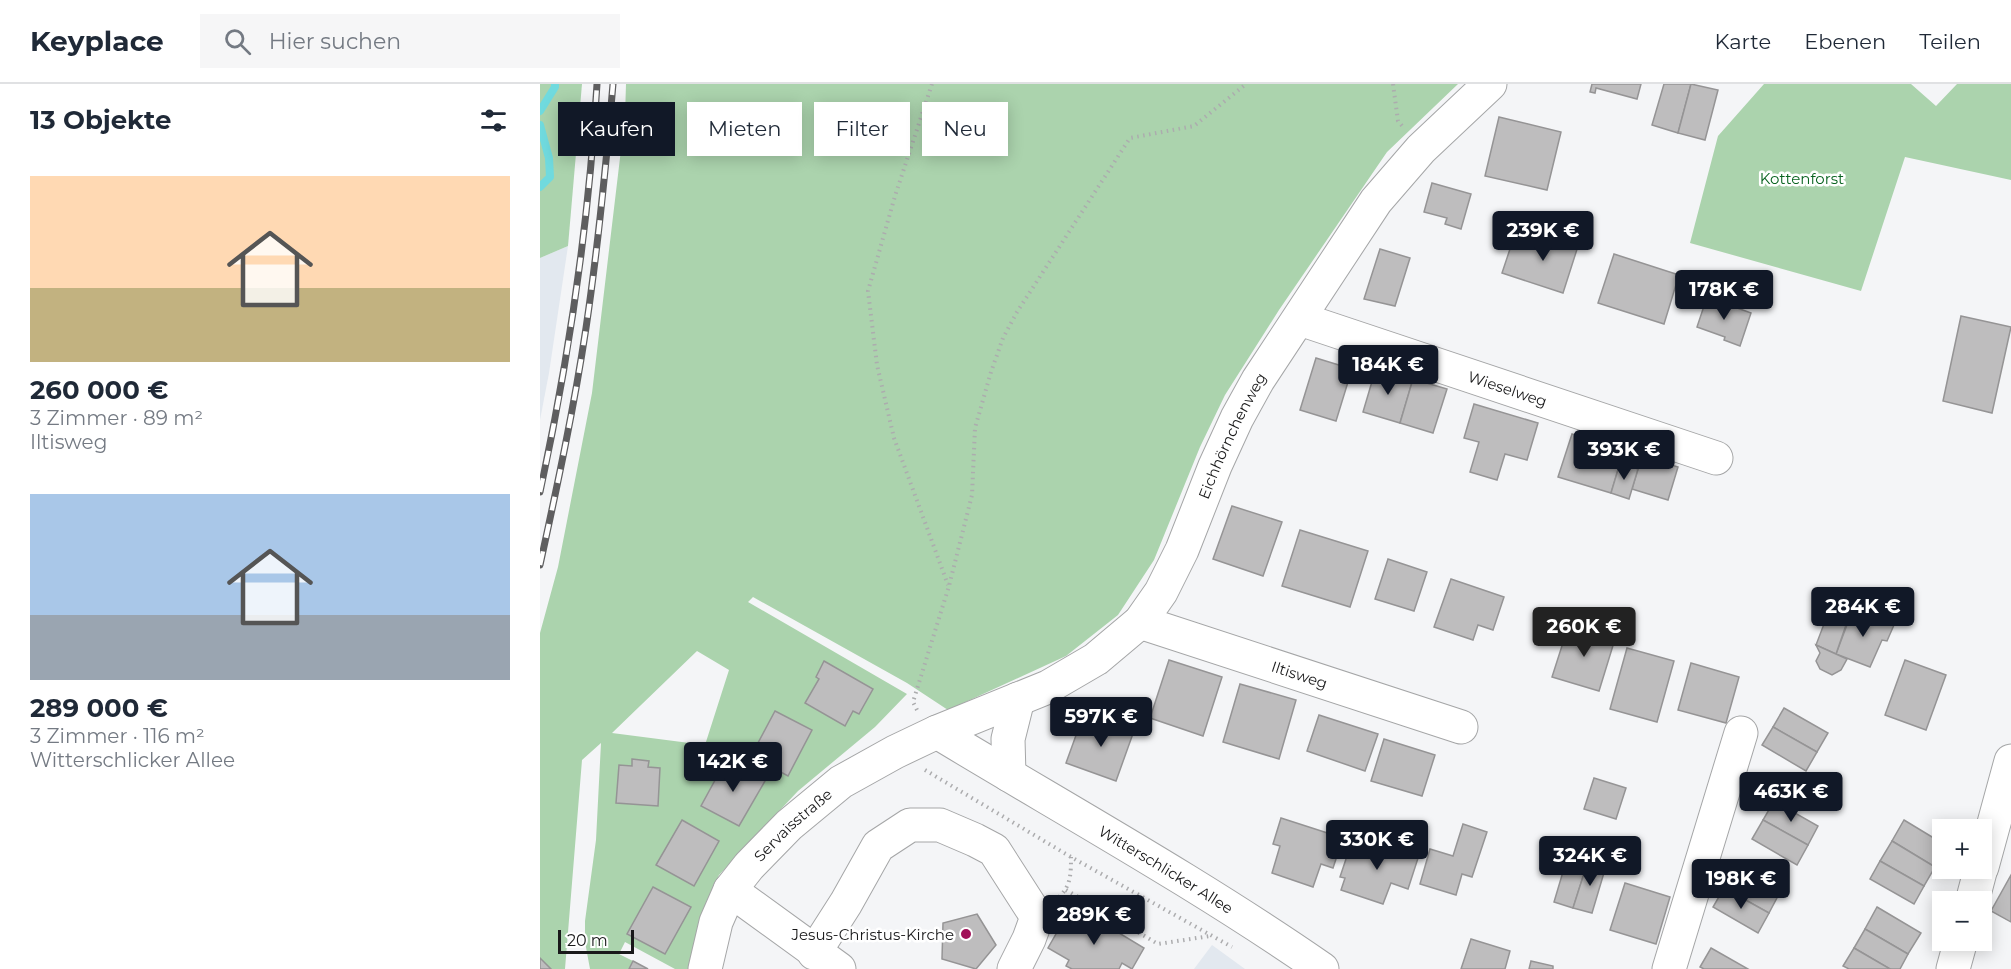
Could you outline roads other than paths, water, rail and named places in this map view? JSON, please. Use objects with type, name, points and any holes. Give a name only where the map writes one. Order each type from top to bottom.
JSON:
[{"type":"street","name":"Eichhörnchenweg","points":[[938,732],[1048,687],[1096,659],[1140,622],[1161,592],[1182,550],[1215,466],[1258,380],[1376,201],[1421,149],[1490,84]]},
{"type":"street","name":"Wieselweg","points":[[1300,319],[1716,458]]},
{"type":"street","name":"Iltisweg","points":[[1140,622],[1461,727]]},
{"type":"street","points":[[1008,775],[1008,738],[1018,699]]},
{"type":"street","name":"Servaisstraße","points":[[705,969],[716,922],[730,890],[749,866],[789,825],[841,782],[895,752],[938,732]]},
{"type":"street","name":"Witterschlicker Allee","points":[[938,732],[1173,872],[1322,969]]},
{"type":"street","points":[[1669,969],[1741,733]]},
{"type":"street","points":[[1992,829],[2011,761]]},
{"type":"street","points":[[730,890],[827,961],[846,903],[878,846],[910,825],[940,825],[994,850],[1037,917],[1014,969]]},
{"type":"street","points":[[1953,969],[1958,951]]},
{"type":"waterway","points":[[540,111],[555,84]]},
{"type":"waterway","points":[[540,125],[549,158],[550,177],[540,187]]},
{"type":"railway","points":[[540,492],[569,340],[589,187],[597,84]]},
{"type":"railway","points":[[540,565],[571,418],[586,328],[613,84]]},
{"type":"place","name":"Jesus-Christus-Kirche","points":[[966,934]]},
{"type":"park label","name":"Kottenforst","points":[[1802,178]]}]
